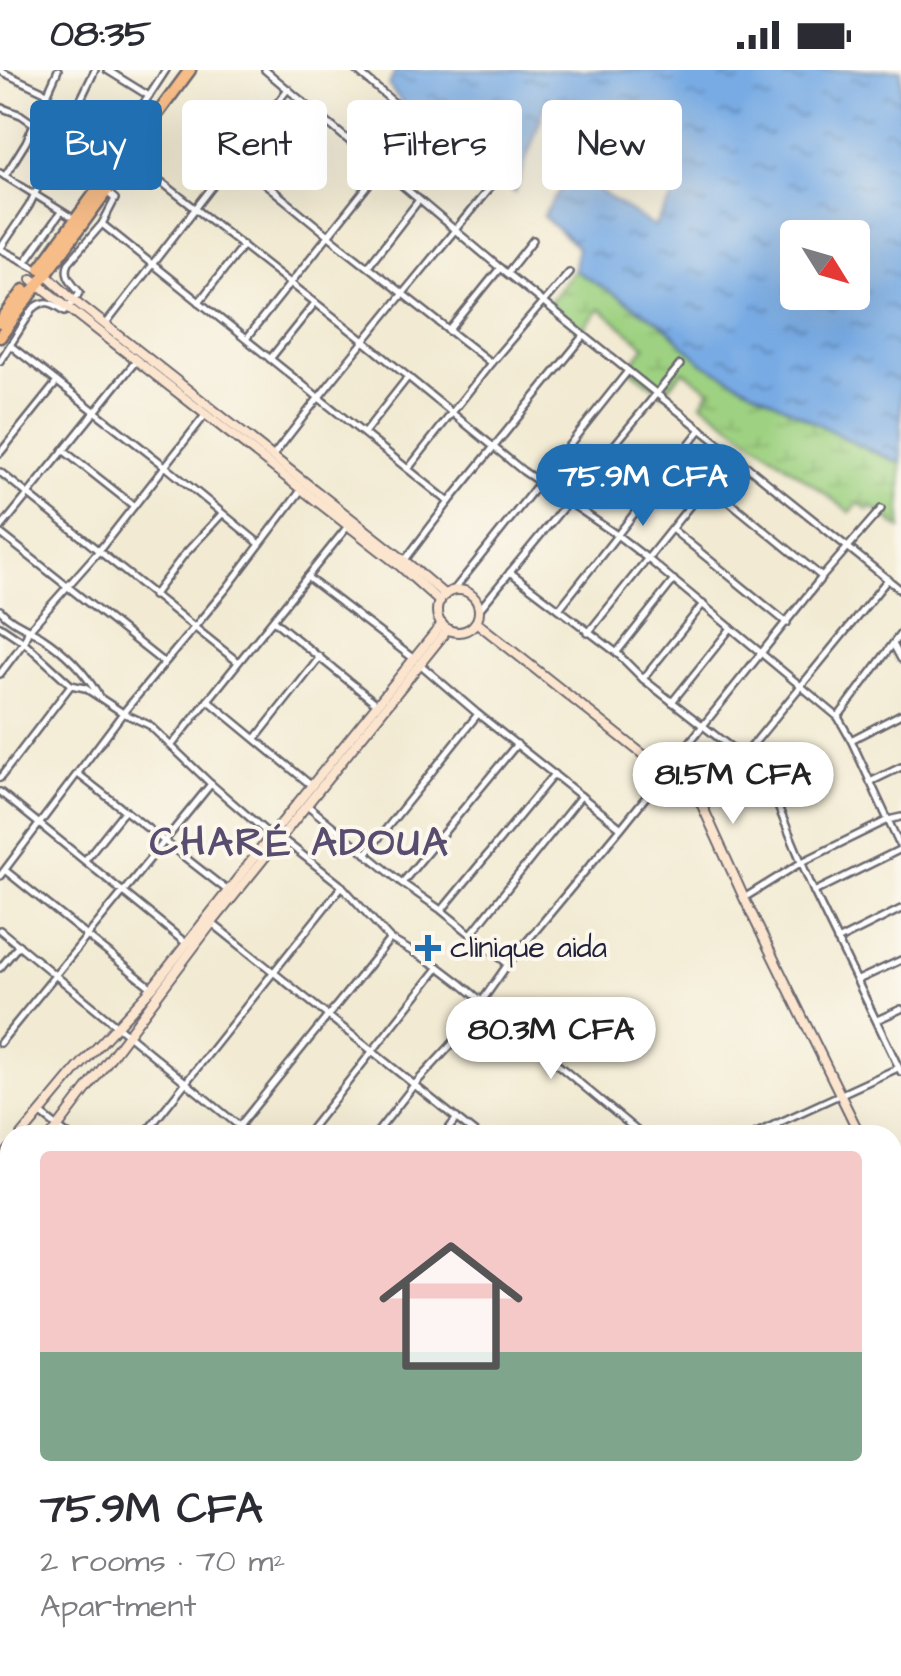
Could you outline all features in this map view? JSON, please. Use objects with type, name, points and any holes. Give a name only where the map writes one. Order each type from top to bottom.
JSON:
[{"type":"highway","points":[[162,109],[190,70]]},
{"type":"highway","points":[[0,323],[99,190]]},
{"type":"highway","points":[[78,222],[106,192]]},
{"type":"highway","points":[[0,337],[38,276]]},
{"type":"street","points":[[0,70],[47,93]]},
{"type":"street","points":[[44,100],[58,70]]},
{"type":"street","points":[[80,100],[95,70]]},
{"type":"street","points":[[108,70],[149,96]]},
{"type":"street","points":[[146,100],[166,70]]},
{"type":"street","points":[[266,70],[347,139]]},
{"type":"street","points":[[273,456],[491,186],[356,70]]},
{"type":"street","points":[[280,100],[288,89]]},
{"type":"street","points":[[0,107],[30,121]]},
{"type":"street","points":[[30,133],[20,154],[2,175],[94,232]]},
{"type":"street","points":[[162,182],[540,482],[648,559],[838,717],[901,848],[814,892]]},
{"type":"street","points":[[37,190],[0,249],[24,260],[136,360],[348,526],[446,596],[465,592],[472,596],[479,610]]},
{"type":"street","points":[[105,325],[211,190]]},
{"type":"street","points":[[272,190],[490,363]]},
{"type":"street","points":[[246,340],[365,190]]},
{"type":"street","points":[[407,190],[901,590]]},
{"type":"street","points":[[0,361],[33,309],[50,302],[65,311],[80,292],[66,275],[66,269],[102,224],[115,199],[106,192]]},
{"type":"street","points":[[368,266],[419,200]]},
{"type":"street","points":[[24,260],[60,212]]},
{"type":"street","points":[[102,224],[448,502]]},
{"type":"street","points":[[507,274],[533,240]]},
{"type":"street","points":[[198,303],[243,245]]},
{"type":"street","points":[[24,260],[38,276]]},
{"type":"street","points":[[449,331],[500,268]]},
{"type":"street","points":[[408,468],[490,363],[569,272]]},
{"type":"street","points":[[270,359],[315,302]]},
{"type":"street","points":[[71,303],[273,456],[446,596]]},
{"type":"street","points":[[405,560],[584,336]]},
{"type":"street","points":[[11,346],[260,544]]},
{"type":"street","points":[[136,360],[0,531],[164,663]]},
{"type":"street","points":[[628,371],[446,596],[438,613],[445,626],[457,632],[476,622],[479,610],[680,366]]},
{"type":"street","points":[[364,433],[408,378]]},
{"type":"street","points":[[0,453],[57,382]]},
{"type":"street","points":[[0,674],[28,631],[98,552],[206,414]]},
{"type":"street","points":[[559,608],[701,429]]},
{"type":"street","points":[[63,450],[134,506]]},
{"type":"street","points":[[588,633],[732,453]]},
{"type":"street","points":[[0,472],[238,662]]},
{"type":"street","points":[[708,484],[822,577]]},
{"type":"street","points":[[152,988],[3,873],[123,713],[302,489]]},
{"type":"street","points":[[383,1125],[451,1044],[508,964],[881,509]]},
{"type":"street","points":[[153,596],[221,515]]},
{"type":"street","points":[[172,745],[348,526]]},
{"type":"street","points":[[672,529],[786,624]]},
{"type":"street","points":[[510,572],[617,653],[643,679],[766,778],[814,892],[900,1069],[770,1125]]},
{"type":"street","points":[[307,577],[621,828]]},
{"type":"street","points":[[743,757],[888,579]]},
{"type":"street","points":[[617,653],[674,580]]},
{"type":"street","points":[[643,679],[703,604]]},
{"type":"street","points":[[0,610],[40,636],[86,674],[98,695]]},
{"type":"street","points":[[273,620],[377,704]]},
{"type":"street","points":[[476,622],[701,803],[855,1125]]},
{"type":"street","points":[[0,626],[71,684],[150,725],[211,784],[342,886],[390,939],[440,967],[630,1125]]},
{"type":"street","points":[[30,1125],[152,988],[228,891],[307,805],[445,626]]},
{"type":"street","points":[[672,702],[732,628]]},
{"type":"street","points":[[838,717],[901,632]]},
{"type":"street","points":[[893,644],[901,658]]},
{"type":"street","points":[[256,738],[320,656]]},
{"type":"street","points":[[60,1125],[312,786],[377,704],[418,662]]},
{"type":"street","points":[[0,778],[71,684]]},
{"type":"street","points":[[208,700],[312,786]]},
{"type":"street","points":[[366,854],[478,714]]},
{"type":"street","points":[[852,740],[901,714]]},
{"type":"street","points":[[402,883],[517,744]]},
{"type":"street","points":[[870,782],[901,767]]},
{"type":"street","points":[[78,774],[228,891]]},
{"type":"street","points":[[442,910],[554,774]]},
{"type":"street","points":[[0,1043],[211,784]]},
{"type":"street","points":[[0,792],[187,944]]},
{"type":"street","points":[[471,934],[581,796]]},
{"type":"street","points":[[307,805],[508,964]]},
{"type":"street","points":[[86,860],[125,810]]},
{"type":"street","points":[[744,898],[802,862],[901,816]]},
{"type":"street","points":[[152,1125],[342,886]]},
{"type":"street","points":[[837,941],[901,909]]},
{"type":"street","points":[[212,923],[465,1125]]},
{"type":"street","points":[[0,930],[238,1125]]},
{"type":"street","points":[[240,1125],[390,939]]},
{"type":"street","points":[[0,968],[19,945]]},
{"type":"street","points":[[858,980],[901,960]]},
{"type":"street","points":[[314,1125],[440,967]]},
{"type":"street","points":[[876,1020],[901,1009]]},
{"type":"street","points":[[40,1113],[50,1125]]},
{"type":"street","points":[[452,1125],[457,1118]]},
{"type":"green space","points":[[574,270],[659,322],[704,364],[858,445],[901,463],[901,529],[871,506],[868,510],[859,503],[850,512],[702,403],[710,390],[683,371],[663,394],[629,368],[645,346],[600,309],[582,331],[548,303]]},
{"type":"water","points":[[395,70],[901,70],[901,463],[858,445],[704,364],[659,322],[574,270],[577,247],[543,216],[561,190],[598,190],[654,227],[682,190],[682,100],[548,97],[542,100],[542,114],[522,173],[522,100],[400,100],[389,86]]},
{"type":"place","name":"clinique aida","points":[[428,948]]},
{"type":"district","name":"CHARÉ ADOUA","points":[[300,843]]}]
